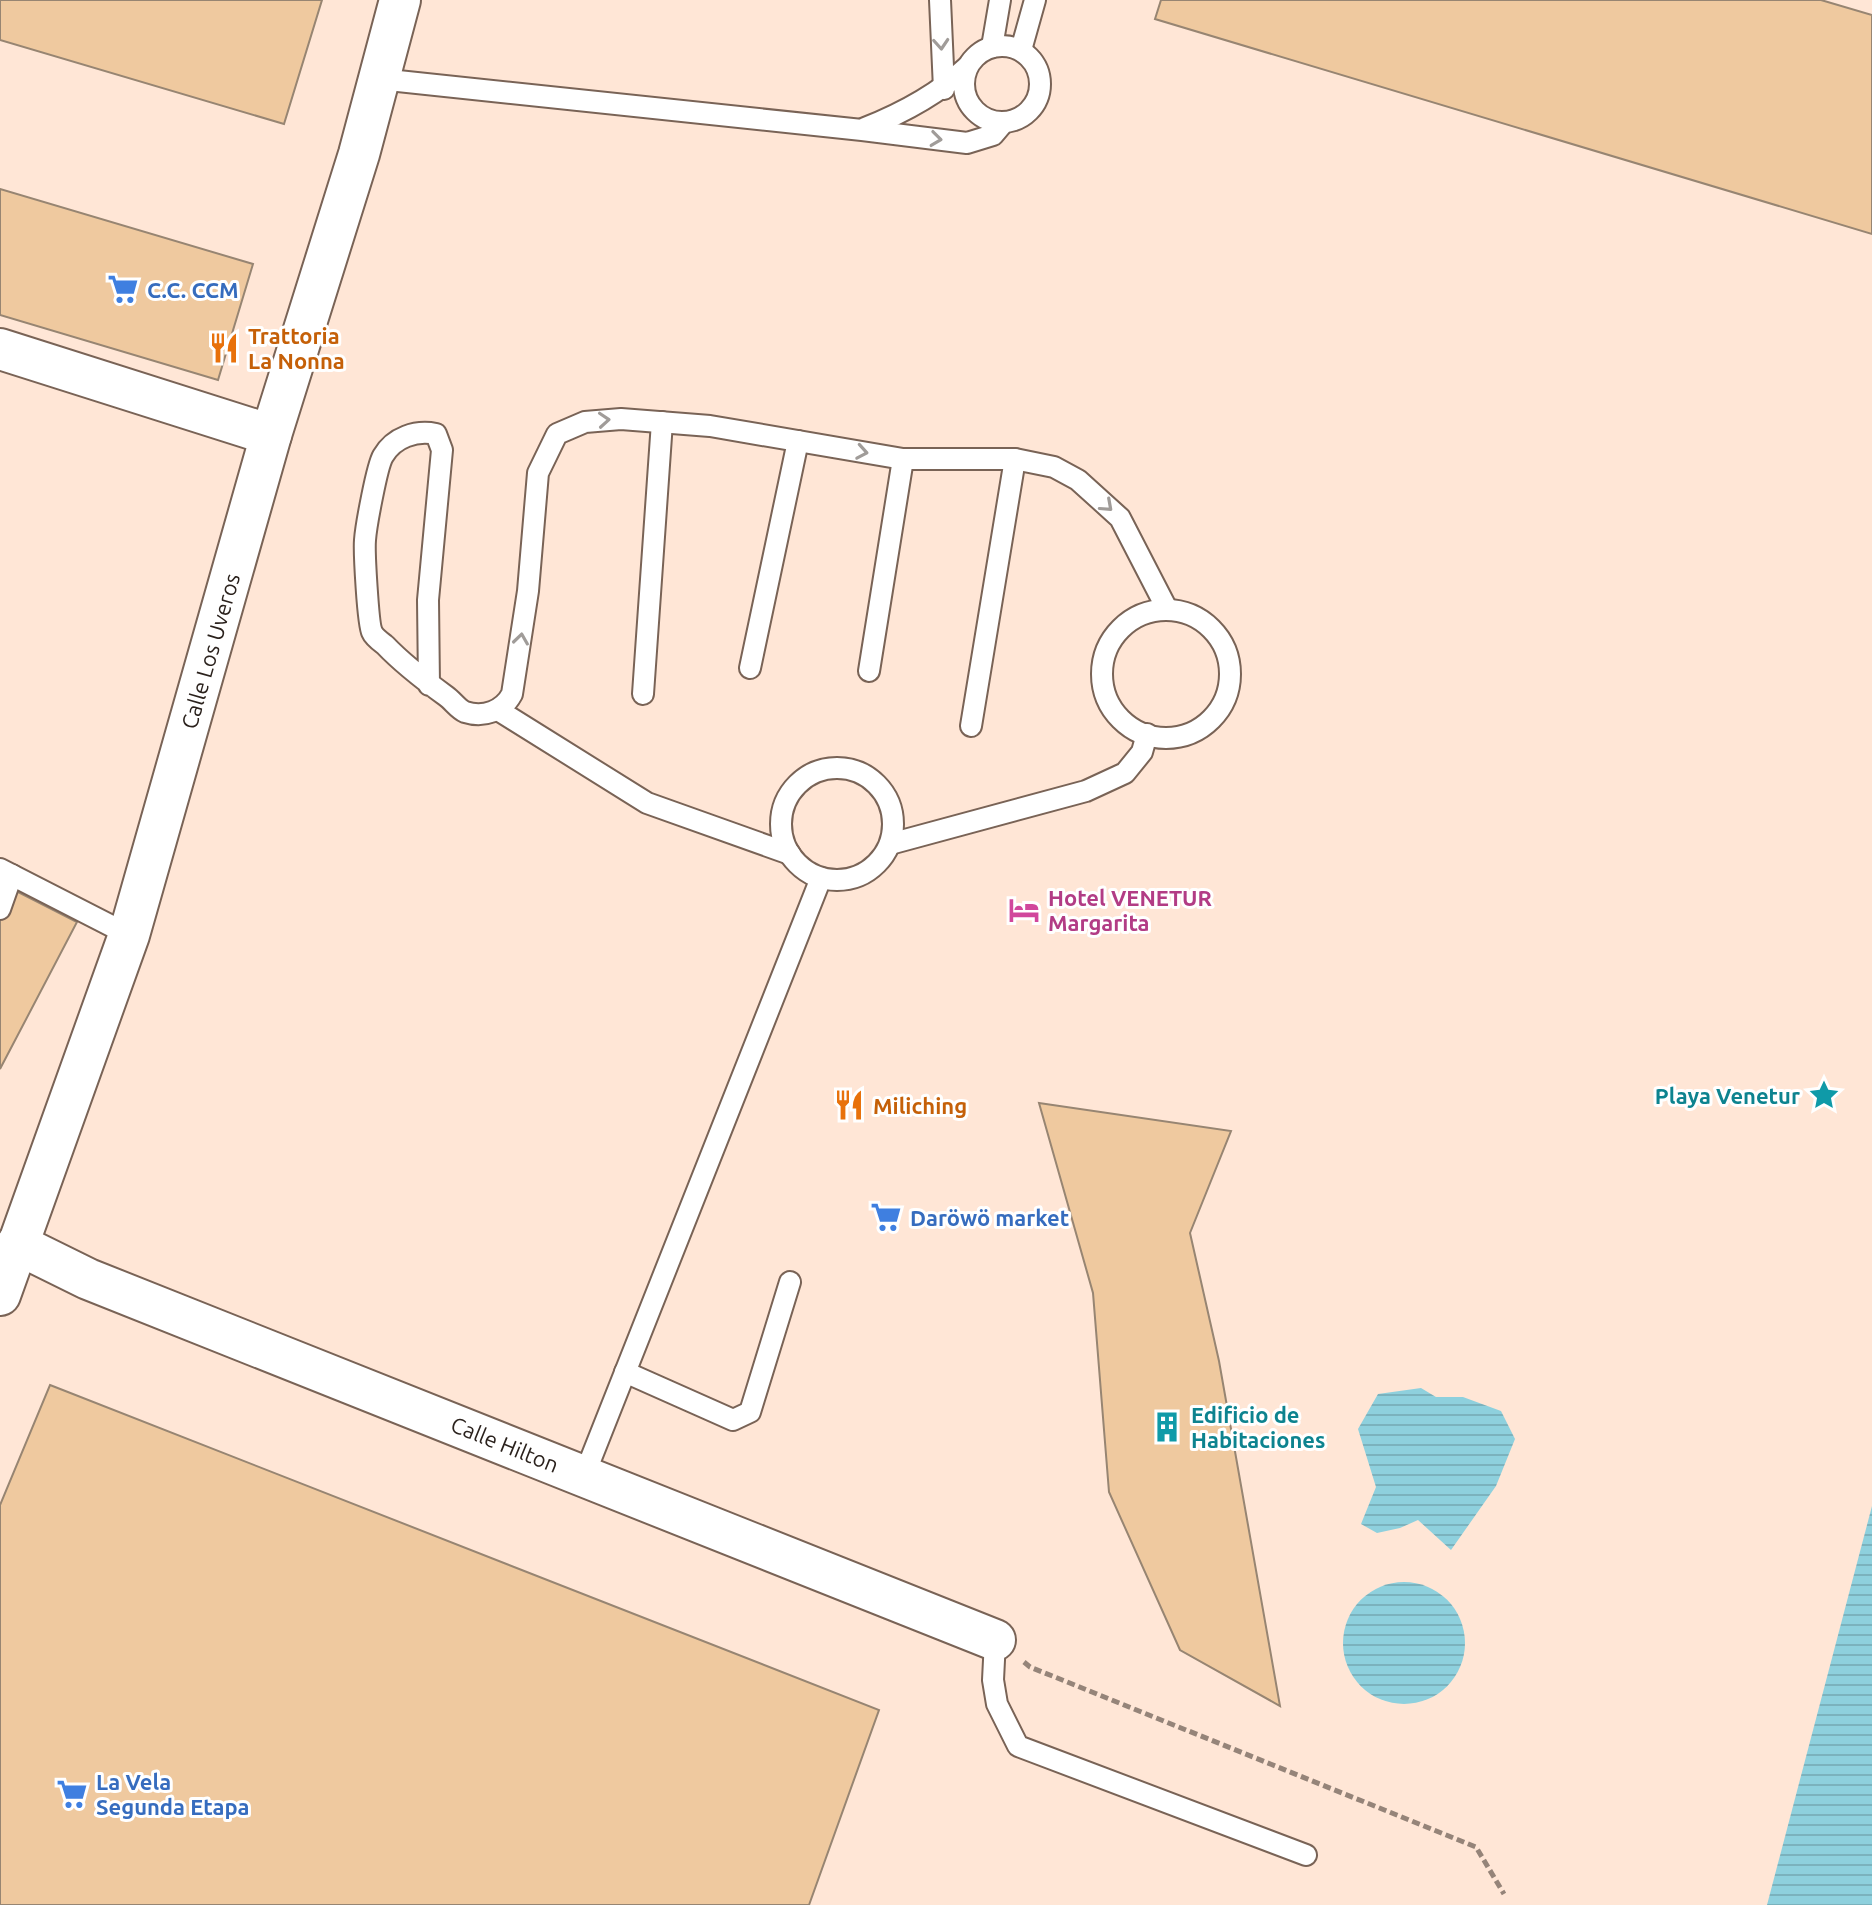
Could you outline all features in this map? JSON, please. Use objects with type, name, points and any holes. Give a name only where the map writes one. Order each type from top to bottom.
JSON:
[{"type":"street","name":"Calle Los Uveros","points":[[0,1295],[129,935],[271,435],[359,154],[400,0]]},
{"type":"street","points":[[0,349],[271,435]]},
{"type":"street","name":"Calle Hilton","points":[[17,1244],[88,1279],[995,1640]]},
{"type":"lane","points":[[940,0],[944,89]]},
{"type":"lane","points":[[992,47],[1000,0]]},
{"type":"lane","points":[[1021,50],[1035,0]]},
{"type":"lane","points":[[862,130],[896,116],[944,89],[978,54],[992,47],[1008,46],[1032,58],[1039,70],[1039,97],[1032,109],[1019,118],[1004,122],[988,120],[975,111],[966,98],[963,82],[968,67]]},
{"type":"lane","points":[[379,79],[967,143],[993,135],[1004,122]]},
{"type":"lane","points":[[429,685],[428,600],[442,450],[436,434],[424,431],[395,442],[382,457],[365,540],[372,631],[403,664],[429,685],[463,711],[483,715],[498,710],[507,704],[512,694],[528,591],[538,473],[557,434],[585,422],[621,419],[710,426],[903,459],[1015,459],[1054,467],[1078,480],[1120,518],[1167,609]]},
{"type":"lane","points":[[643,694],[662,422]]},
{"type":"lane","points":[[750,668],[798,441]]},
{"type":"lane","points":[[869,671],[903,459]]},
{"type":"lane","points":[[971,726],[1015,459]]},
{"type":"lane","points":[[1167,609],[1198,617],[1217,634],[1230,659],[1230,686],[1222,707],[1196,731],[1180,736],[1147,734],[1124,723],[1112,709],[1103,688],[1103,657],[1116,633],[1136,616],[1167,609]]},
{"type":"lane","points":[[498,710],[647,803],[790,854]]},
{"type":"lane","points":[[890,844],[1086,791],[1125,773],[1142,752],[1147,734]]},
{"type":"lane","points":[[839,767],[867,775],[882,789],[893,812],[890,844],[880,861],[860,876],[841,880],[821,878],[800,866],[782,838],[781,818],[786,801],[793,789],[819,770],[839,767]]},
{"type":"lane","points":[[0,909],[6,872],[129,935]]},
{"type":"lane","points":[[584,1476],[821,878]]},
{"type":"lane","points":[[625,1372],[733,1420],[743,1417],[750,1412],[790,1282]]},
{"type":"lane","points":[[995,1640],[993,1680],[997,1704],[1018,1746],[1306,1855]]},
{"type":"path","points":[[995,1640],[1030,1667],[1476,1847],[1504,1894]]},
{"type":"water","points":[[1421,1388],[1436,1397],[1463,1397],[1501,1411],[1515,1439],[1496,1486],[1451,1550],[1418,1520],[1377,1533],[1361,1524],[1376,1487],[1358,1429],[1378,1394]]},
{"type":"water","points":[[1872,1506],[1872,1905],[1767,1905]]},
{"type":"water","points":[[1404,1582],[1427,1587],[1447,1600],[1460,1620],[1465,1643],[1460,1666],[1447,1686],[1427,1699],[1404,1704],[1381,1699],[1361,1686],[1348,1666],[1343,1643],[1348,1620],[1361,1600],[1381,1587]]},
{"type":"building","points":[[0,0],[322,0],[284,124],[0,40]]},
{"type":"building","points":[[1161,0],[1821,0],[1872,15],[1872,234],[1155,19]]},
{"type":"building","name":"C.C. CCM","points":[[0,189],[253,264],[218,380],[0,315]]},
{"type":"building","points":[[0,883],[77,922],[0,1069]]},
{"type":"building","name":"Edificio de Habitaciones","points":[[1039,1103],[1231,1131],[1190,1233],[1219,1361],[1280,1706],[1180,1650],[1109,1492],[1093,1293]]},
{"type":"building","points":[[50,1385],[879,1710],[809,1905],[0,1905],[0,1505]]},
{"type":"place","name":"C.C. CCM","points":[[123,289]]},
{"type":"place","name":"Trattoria La Nonna","points":[[224,348]]},
{"type":"place","name":"Hotel VENETUR Margarita","points":[[1024,910]]},
{"type":"place","name":"Playa Venetur","points":[[1824,1095]]},
{"type":"place","name":"Miliching","points":[[849,1105]]},
{"type":"place","name":"Daröwö market","points":[[886,1217]]},
{"type":"place","name":"Edificio de Habitaciones","points":[[1167,1427]]},
{"type":"place","name":"La Vela Segunda Etapa","points":[[72,1794]]}]
